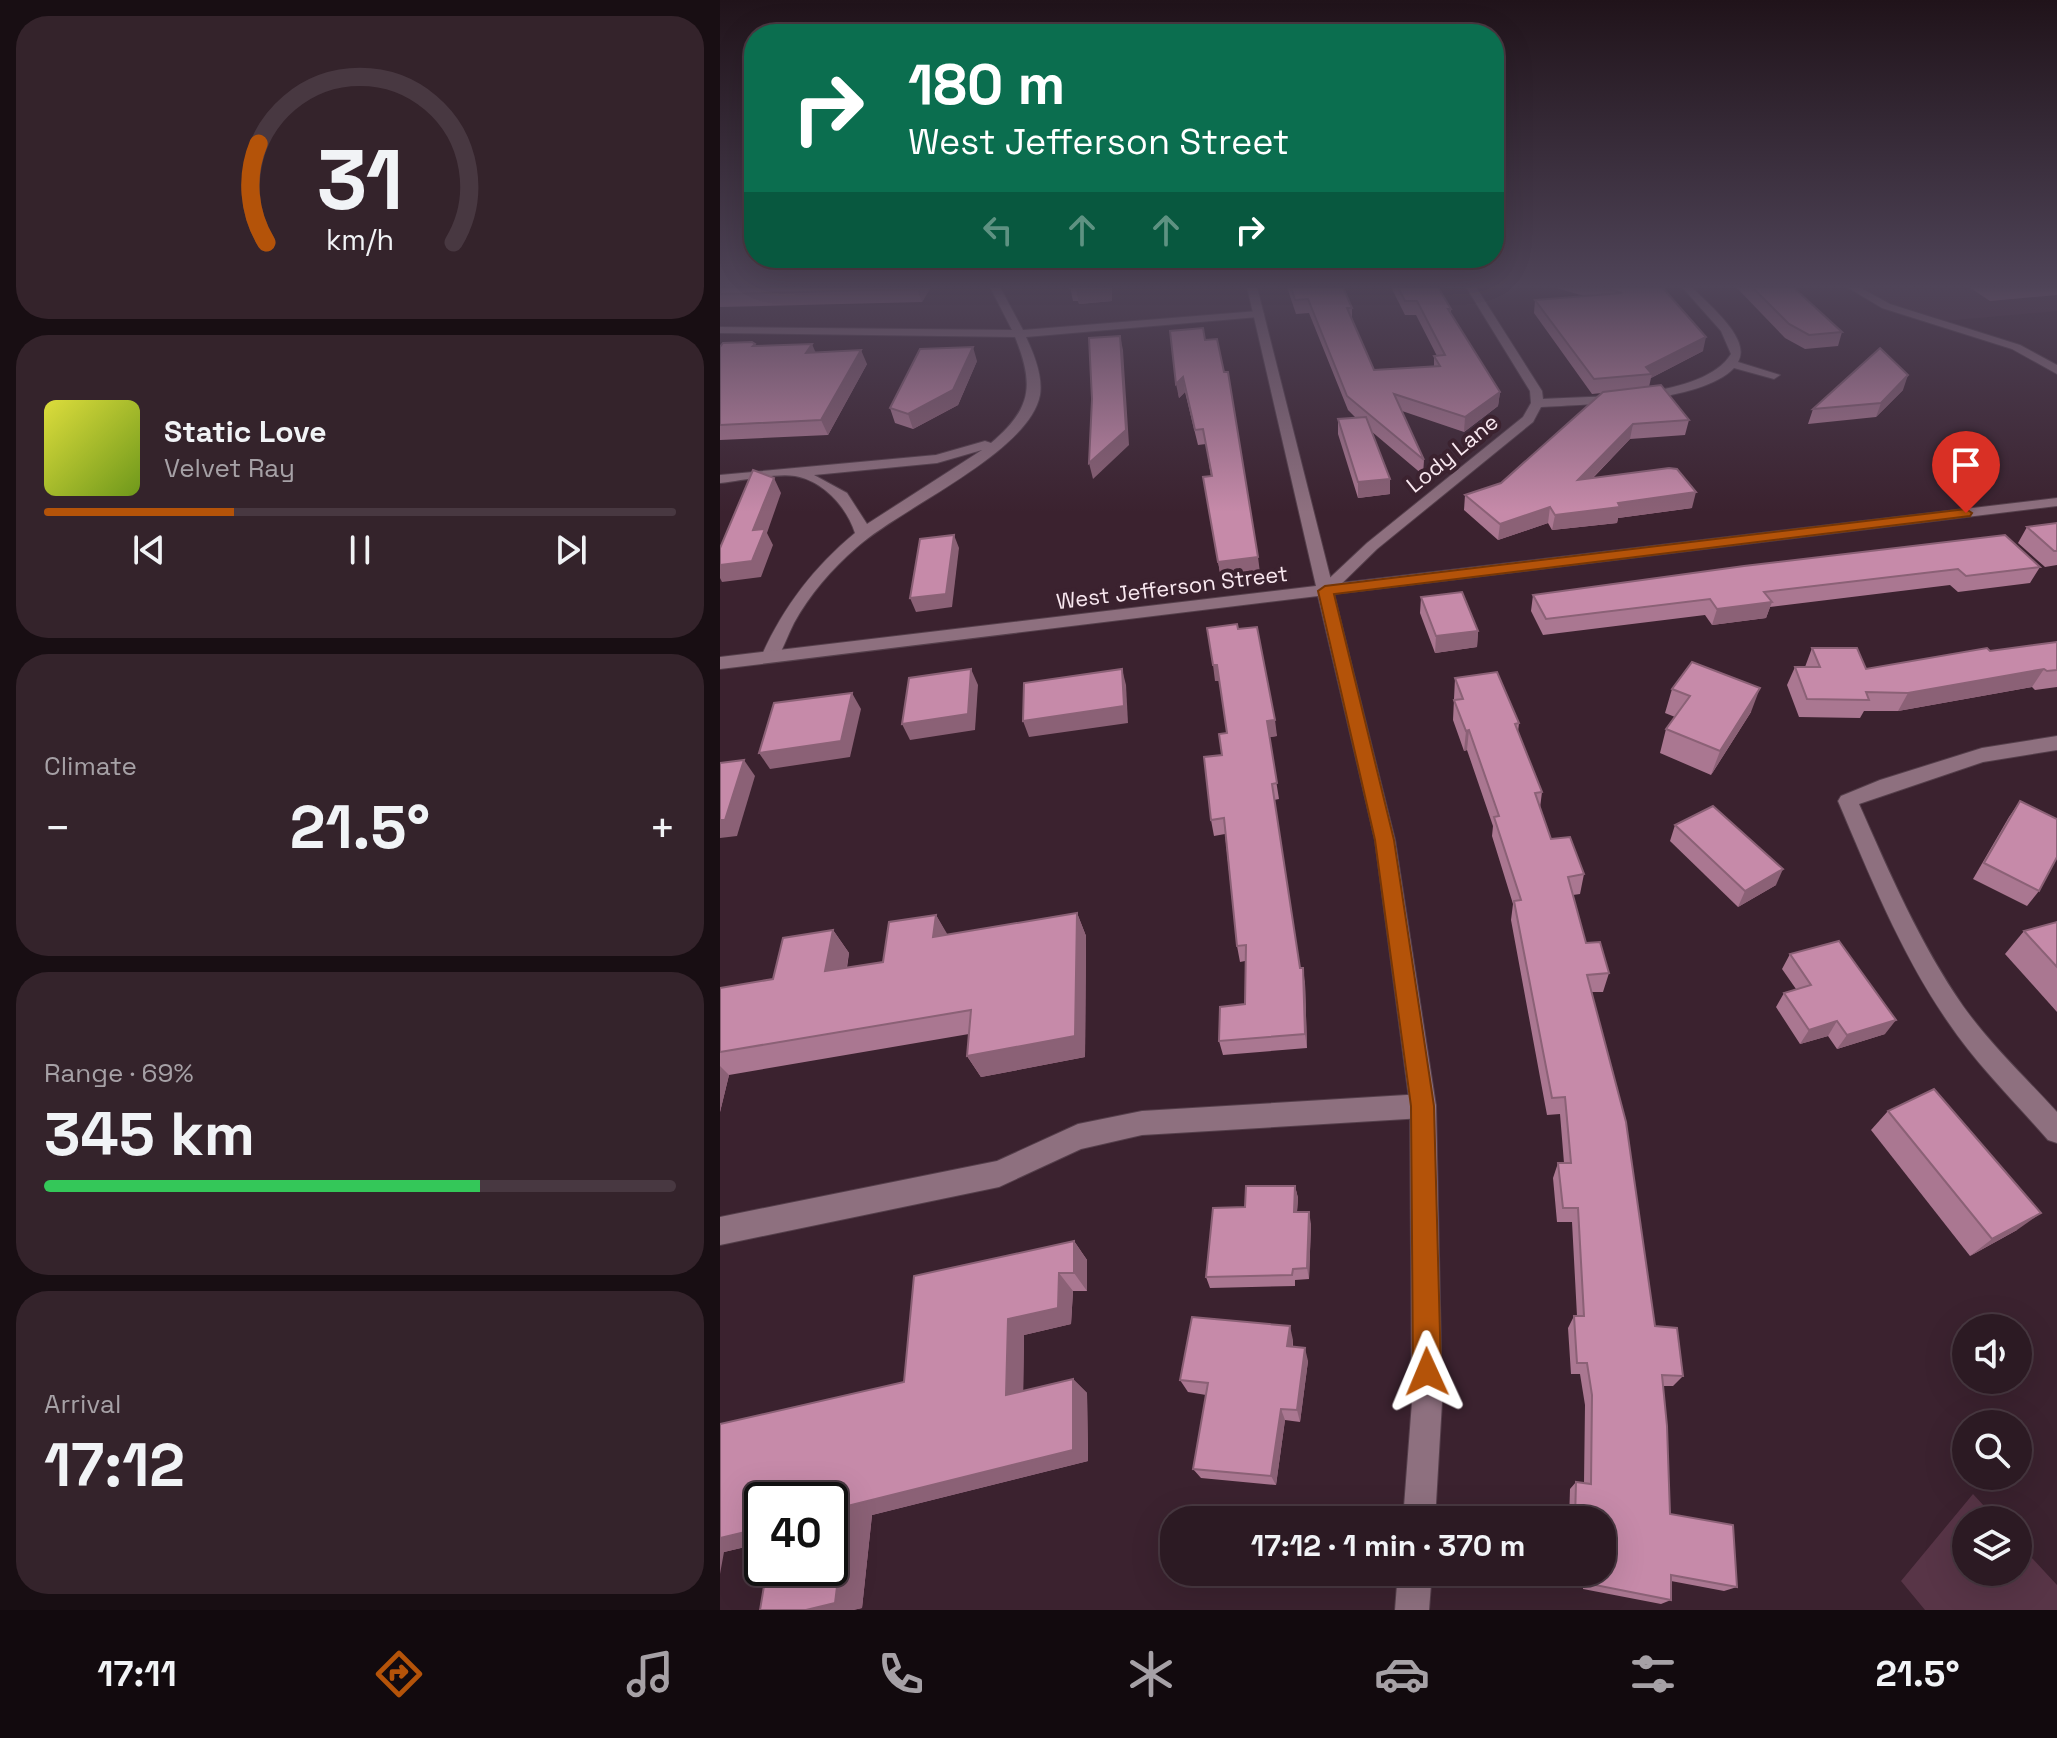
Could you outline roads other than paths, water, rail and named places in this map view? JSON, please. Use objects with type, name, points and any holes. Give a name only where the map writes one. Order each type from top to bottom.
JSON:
[{"type":"street","points":[[770,657],[779,632],[810,583],[863,533],[889,513],[963,470],[1007,436],[1029,414],[1034,395],[1030,362]]},
{"type":"street","points":[[1270,362],[1385,840],[1423,1106],[1427,1402],[1420,1506]]},
{"type":"street","points":[[1518,362],[1536,391],[1537,403],[1672,392],[1706,382],[1732,364],[1774,375]]},
{"type":"street","name":"Lody Lane","points":[[1325,591],[1372,546],[1528,419],[1537,403]]},
{"type":"street","points":[[720,479],[937,459],[963,454],[1007,436]]},
{"type":"street","points":[[785,474],[800,475],[836,489],[858,518],[863,533]]},
{"type":"street","name":"West Jefferson Street","points":[[720,663],[2057,502]]},
{"type":"street","points":[[2057,743],[1982,755],[1887,785],[1848,801],[1893,905],[1930,976],[1958,1018],[2057,1131]]},
{"type":"street","points":[[720,1231],[999,1174],[1078,1137],[1142,1123],[1423,1106]]},
{"type":"street","points":[[1412,1610],[1414,1586]]}]
